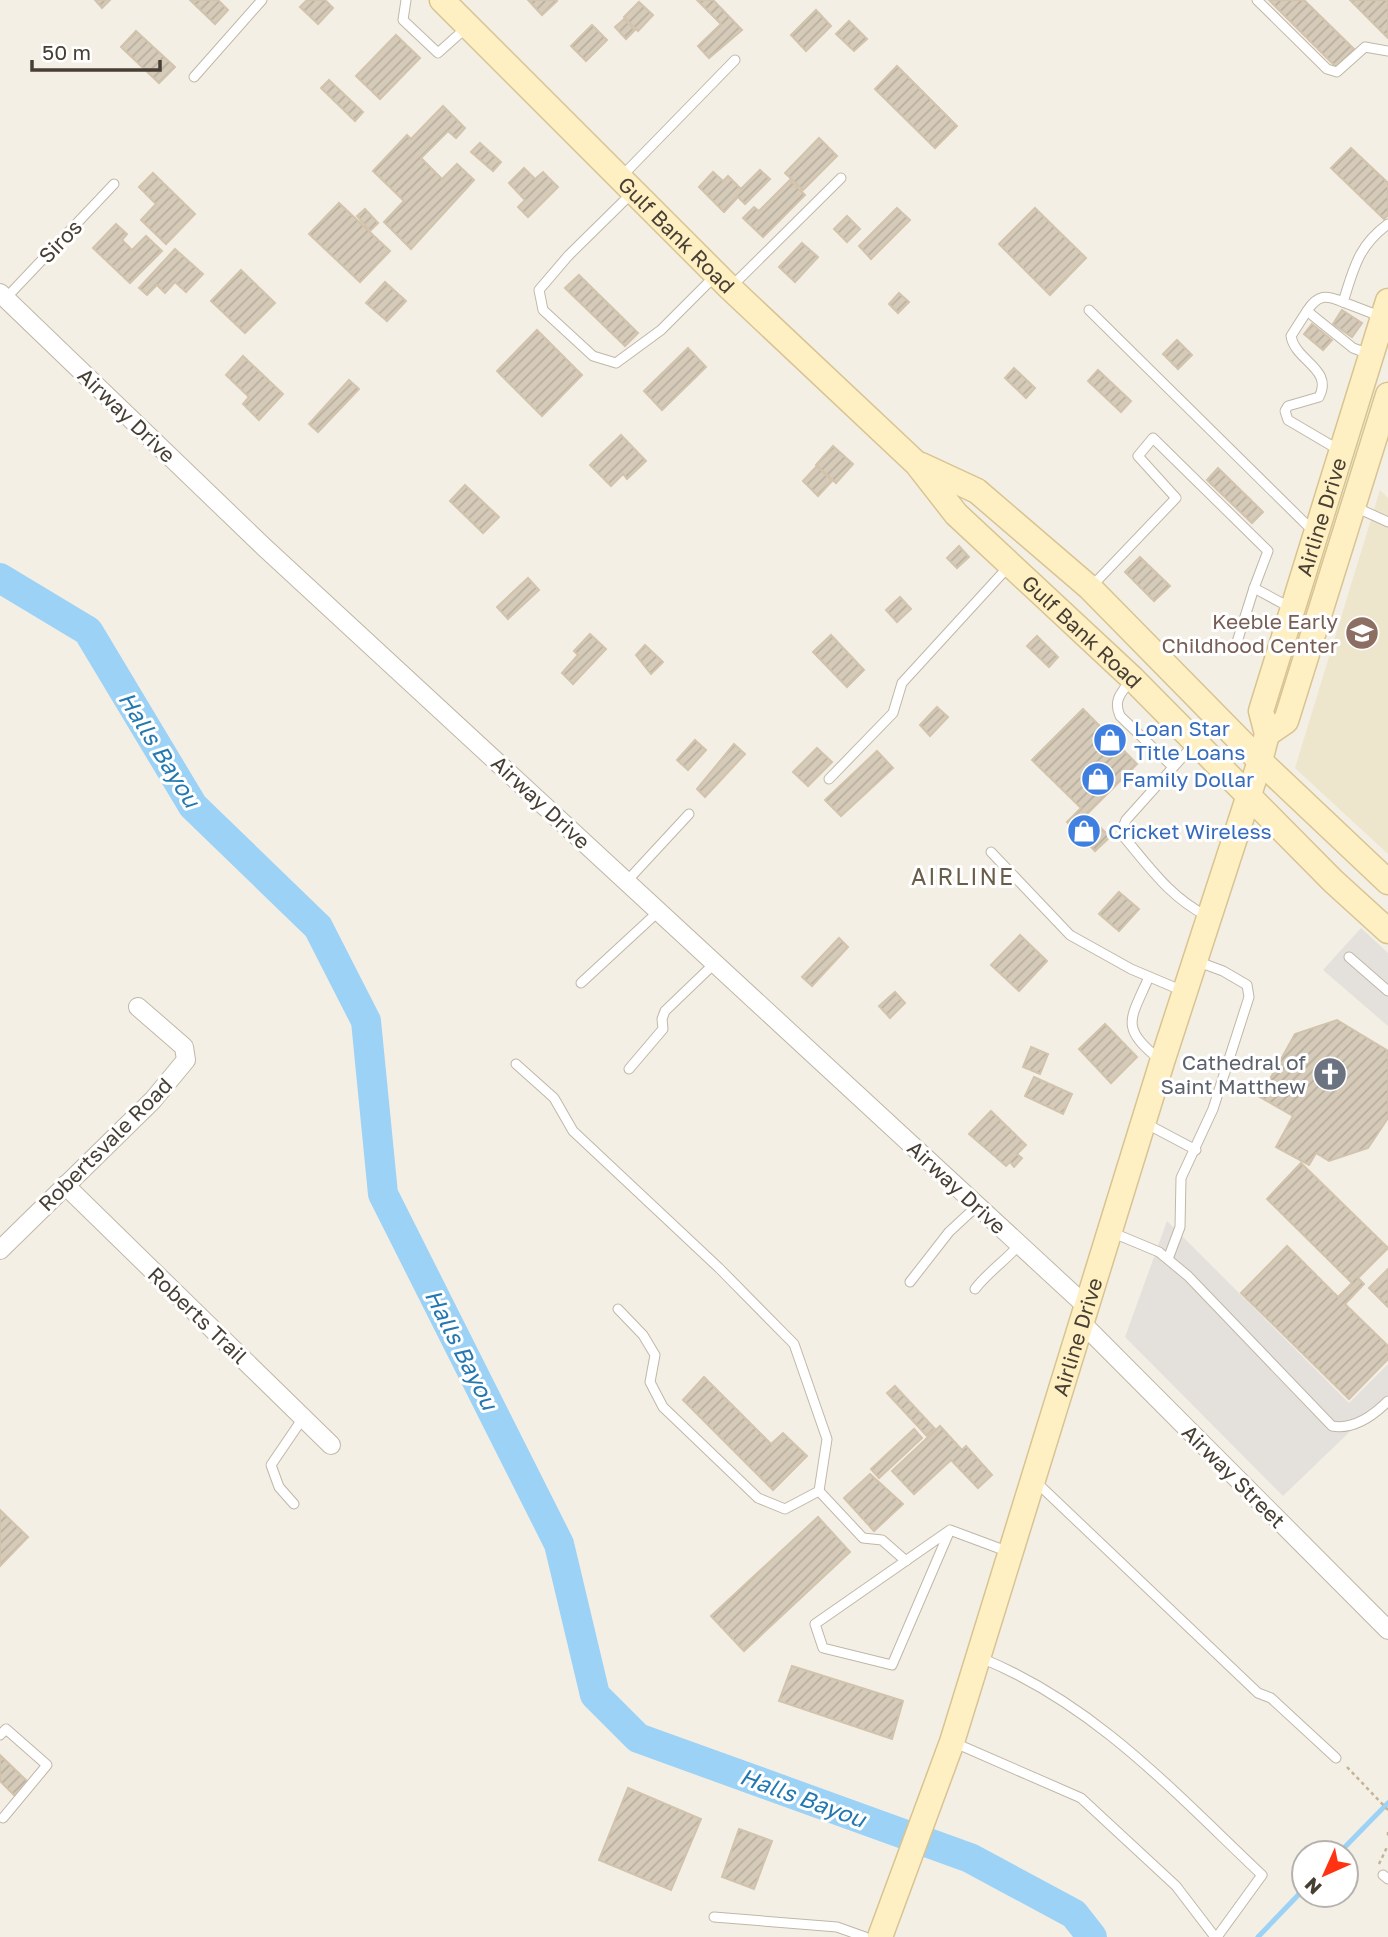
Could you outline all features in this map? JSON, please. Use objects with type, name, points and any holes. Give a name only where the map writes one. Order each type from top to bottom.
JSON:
[{"type":"main road","name":"Gulf Bank Road","points":[[442,0],[723,281],[917,464],[956,514],[1132,678],[1248,796],[1388,930]]},
{"type":"main road","name":"Airline Drive","points":[[880,1937],[953,1742],[977,1656],[1143,1122],[1260,761],[1268,734],[1261,711],[1385,309]]},
{"type":"main road","name":"Airline Drive","points":[[1268,734],[1286,721],[1353,506],[1383,429],[1388,395]]},
{"type":"main road","name":"Gulf Bank Road","points":[[917,464],[977,491],[1090,588],[1260,761],[1388,883]]},
{"type":"street","name":"Airway Drive","points":[[3,295],[264,547],[1019,1245],[1083,1314]]},
{"type":"street","name":"Robertsvale Road","points":[[0,1250],[153,1100],[186,1060],[184,1047],[138,1007]]},
{"type":"street","name":"Roberts Trail","points":[[65,1185],[331,1445]]},
{"type":"street","name":"Airway Street","points":[[1083,1314],[1388,1629]]},
{"type":"lane","points":[[194,77],[262,0]]},
{"type":"lane","points":[[406,0],[403,20],[439,53],[468,26]]},
{"type":"lane","points":[[1256,0],[1327,69],[1337,72],[1365,47],[1388,51]]},
{"type":"lane","points":[[735,60],[539,290],[543,310],[593,356],[616,363],[723,281],[841,178]]},
{"type":"lane","name":"Siros","points":[[3,295],[114,184]]},
{"type":"lane","points":[[1343,302],[1360,251],[1371,236],[1388,224]]},
{"type":"lane","points":[[1341,451],[1288,420],[1285,411],[1288,407],[1319,397],[1324,388],[1323,377],[1292,344],[1291,336],[1314,299],[1323,296],[1385,309]]},
{"type":"lane","points":[[1089,310],[1300,521],[1316,533]]},
{"type":"lane","points":[[1307,311],[1353,348],[1371,354]]},
{"type":"lane","points":[[1090,588],[1177,498],[1138,456],[1153,438],[1268,551],[1237,642]]},
{"type":"lane","points":[[1353,506],[1388,523]]},
{"type":"lane","points":[[829,779],[893,713],[902,683],[1010,564]]},
{"type":"lane","points":[[1254,588],[1292,609]]},
{"type":"lane","points":[[1132,678],[1118,697],[1116,706],[1120,716],[1173,767]]},
{"type":"lane","points":[[1196,743],[1126,820],[1122,830],[1124,837],[1165,886],[1183,904],[1208,917]]},
{"type":"lane","points":[[627,881],[689,814]]},
{"type":"lane","points":[[991,852],[1070,935],[1091,949],[1184,992]]},
{"type":"lane","points":[[581,983],[659,911]]},
{"type":"lane","points":[[1349,957],[1388,992]]},
{"type":"lane","points":[[1168,1259],[1180,1227],[1178,1201],[1181,1178],[1213,1109],[1249,997],[1247,985],[1237,977],[1194,960]]},
{"type":"lane","points":[[629,1069],[663,1029],[665,1011],[715,963]]},
{"type":"lane","points":[[1149,977],[1131,1026],[1135,1040],[1162,1062]]},
{"type":"lane","points":[[516,1064],[554,1098],[573,1131],[719,1268],[794,1344],[827,1439],[819,1491]]},
{"type":"lane","points":[[1143,1122],[1196,1150]]},
{"type":"lane","points":[[910,1282],[950,1232],[977,1206]]},
{"type":"lane","points":[[1109,1232],[1159,1252],[1168,1259],[1332,1426],[1341,1428],[1370,1418],[1388,1401]]},
{"type":"lane","points":[[975,1289],[986,1274],[1001,1265],[1019,1245]]},
{"type":"lane","points":[[618,1309],[643,1335],[654,1355],[650,1382],[663,1407],[758,1499],[785,1510],[819,1491]]},
{"type":"lane","points":[[293,1504],[279,1487],[271,1465],[303,1418]]},
{"type":"lane","points":[[1033,1479],[1258,1693],[1270,1698],[1336,1758]]},
{"type":"lane","points":[[819,1491],[863,1538],[882,1540],[906,1561]]},
{"type":"lane","points":[[950,1530],[1010,1553]]},
{"type":"lane","points":[[950,1530],[892,1665],[823,1648],[816,1624],[950,1530]]},
{"type":"lane","points":[[953,1742],[1081,1798],[1176,1886],[1216,1937],[1262,1875],[1116,1737],[1019,1674],[977,1656]]},
{"type":"lane","points":[[0,1735],[6,1729],[47,1765],[3,1818]]},
{"type":"lane","points":[[713,1917],[837,1927],[865,1937]]},
{"type":"path","points":[[1336,1758],[1388,1810]]},
{"type":"path","points":[[1388,1832],[1388,1838]]},
{"type":"path","points":[[1385,1877],[1379,1862],[1388,1845]]},
{"type":"shaded area","name":"Keeble Early Childhood Center","points":[[1380,490],[1388,498],[1388,854],[1295,768]]},
{"type":"shaded area","points":[[1361,928],[1388,953],[1388,1026],[1323,970]]},
{"type":"shaded area","points":[[1167,1221],[1349,1403],[1388,1364],[1388,1395],[1283,1496],[1125,1337]]},
{"type":"building","points":[[95,0],[110,0],[102,8]]},
{"type":"building","points":[[190,0],[218,0],[228,10],[215,24]]},
{"type":"building","points":[[307,0],[325,0],[333,8],[318,24],[300,7]]},
{"type":"building","points":[[528,0],[556,0],[557,1],[542,15]]},
{"type":"building","points":[[697,0],[713,0],[742,30],[709,58],[698,46],[721,24]]},
{"type":"building","points":[[1269,0],[1304,0],[1354,49],[1336,67]]},
{"type":"building","points":[[1350,0],[1388,0],[1388,38]]},
{"type":"building","points":[[639,2],[653,15],[638,31],[624,17]]},
{"type":"building","points":[[816,10],[831,26],[806,51],[791,35]]},
{"type":"building","points":[[624,19],[635,30],[626,39],[615,27]]},
{"type":"building","points":[[849,21],[867,39],[854,51],[836,34]]},
{"type":"building","points":[[592,25],[607,40],[586,61],[571,46]]},
{"type":"building","points":[[136,31],[175,67],[159,83],[121,47]]},
{"type":"building","points":[[396,35],[420,58],[380,99],[356,76]]},
{"type":"building","points":[[897,66],[957,126],[935,148],[875,89]]},
{"type":"building","points":[[329,80],[363,112],[355,121],[321,88]]},
{"type":"building","points":[[443,106],[465,128],[456,138],[448,131],[421,158],[442,179],[457,164],[474,180],[411,249],[384,222],[404,201],[373,171],[407,135],[411,139]]},
{"type":"building","points":[[819,138],[837,156],[803,190],[785,173]]},
{"type":"building","points":[[480,143],[501,162],[493,171],[471,152]]},
{"type":"building","points":[[1351,148],[1388,183],[1388,215],[1384,219],[1331,168]]},
{"type":"building","points":[[524,168],[535,179],[543,172],[558,187],[528,217],[518,207],[525,200],[509,183]]},
{"type":"building","points":[[760,170],[770,179],[745,204],[738,197],[724,212],[699,187],[713,172],[723,181],[728,176],[741,189]]},
{"type":"building","points":[[153,173],[195,214],[166,244],[141,220],[156,204],[139,187]]},
{"type":"building","points":[[790,180],[805,195],[763,237],[743,218],[754,207],[759,211]]},
{"type":"building","points":[[339,203],[390,251],[360,282],[309,234]]},
{"type":"building","points":[[897,208],[910,220],[871,259],[859,246]]},
{"type":"building","points":[[1035,208],[1086,258],[1050,295],[999,244]]},
{"type":"building","points":[[365,209],[378,223],[370,231],[357,216]]},
{"type":"building","points":[[847,216],[860,229],[847,242],[834,229]]},
{"type":"building","points":[[116,224],[127,234],[122,240],[132,250],[146,236],[162,251],[130,283],[93,248]]},
{"type":"building","points":[[802,243],[818,257],[795,282],[779,267]]},
{"type":"building","points":[[175,249],[203,274],[186,292],[175,282],[165,293],[157,285],[147,295],[139,288]]},
{"type":"building","points":[[241,270],[275,303],[245,333],[211,301]]},
{"type":"building","points":[[579,275],[638,333],[625,346],[565,288]]},
{"type":"building","points":[[385,282],[406,301],[387,321],[366,303]]},
{"type":"building","points":[[899,293],[909,302],[898,313],[889,304]]},
{"type":"building","points":[[1342,310],[1362,323],[1352,337],[1333,324]]},
{"type":"building","points":[[1312,324],[1332,340],[1323,350],[1304,334]]},
{"type":"building","points":[[537,330],[582,375],[542,416],[497,371]]},
{"type":"building","points":[[1177,340],[1192,355],[1178,369],[1163,354]]},
{"type":"building","points":[[688,348],[706,367],[662,410],[644,391]]},
{"type":"building","points":[[243,356],[283,394],[259,420],[243,404],[249,397],[226,375]]},
{"type":"building","points":[[1014,368],[1035,388],[1026,398],[1005,378]]},
{"type":"building","points":[[1098,370],[1131,401],[1121,412],[1088,381]]},
{"type":"building","points":[[349,380],[359,389],[318,432],[309,424]]},
{"type":"building","points":[[621,435],[646,461],[627,479],[623,474],[611,486],[590,465]]},
{"type":"building","points":[[833,446],[853,464],[836,483],[816,465]]},
{"type":"building","points":[[817,466],[832,481],[818,496],[803,481]]},
{"type":"building","points":[[1218,468],[1263,512],[1252,523],[1207,480]]},
{"type":"building","points":[[465,485],[499,517],[483,533],[450,501]]},
{"type":"building","points":[[959,546],[969,557],[957,568],[947,558]]},
{"type":"building","points":[[1140,557],[1170,586],[1154,601],[1125,572]]},
{"type":"building","points":[[528,578],[539,590],[508,619],[497,607]]},
{"type":"building","points":[[900,597],[911,609],[897,622],[886,610]]},
{"type":"building","points":[[590,634],[606,649],[573,684],[562,673],[578,655],[574,651]]},
{"type":"building","points":[[831,635],[864,670],[847,687],[813,652]]},
{"type":"building","points":[[1037,636],[1058,657],[1049,667],[1027,646]]},
{"type":"building","points":[[645,645],[663,662],[651,674],[636,655]]},
{"type":"building","points":[[937,707],[948,717],[930,736],[920,725]]},
{"type":"building","points":[[1083,709],[1137,764],[1087,814],[1110,837],[1095,851],[1067,822],[1081,808],[1032,760]]},
{"type":"building","points":[[695,740],[706,750],[688,770],[677,760]]},
{"type":"building","points":[[734,744],[745,754],[705,797],[697,789]]},
{"type":"building","points":[[817,748],[832,762],[808,786],[793,772]]},
{"type":"building","points":[[877,751],[893,768],[841,816],[825,800]]},
{"type":"building","points":[[1119,892],[1139,909],[1119,931],[1099,914]]},
{"type":"building","points":[[1020,935],[1047,961],[1019,991],[991,965]]},
{"type":"building","points":[[839,938],[848,947],[812,986],[802,977]]},
{"type":"building","points":[[895,992],[905,1003],[890,1018],[879,1006]]},
{"type":"building","name":"Cathedral of Saint Matthew","points":[[1337,1020],[1388,1051],[1388,1118],[1368,1148],[1329,1161],[1316,1153],[1309,1165],[1276,1147],[1293,1116],[1260,1097],[1295,1034]]},
{"type":"building","points":[[1105,1024],[1137,1057],[1111,1083],[1079,1049]]},
{"type":"building","points":[[1031,1047],[1048,1054],[1040,1074],[1023,1067]]},
{"type":"building","points":[[1034,1077],[1072,1094],[1063,1114],[1025,1096]]},
{"type":"building","points":[[991,1111],[1026,1145],[1017,1154],[1022,1158],[1014,1167],[1010,1162],[1006,1166],[969,1134]]},
{"type":"building","points":[[1301,1163],[1388,1248],[1358,1278],[1364,1284],[1345,1304],[1388,1346],[1388,1359],[1349,1399],[1241,1293],[1287,1246],[1338,1297],[1352,1283],[1267,1199]]},
{"type":"building","points":[[1388,1269],[1388,1307],[1369,1288]]},
{"type":"building","points":[[704,1377],[771,1444],[783,1433],[807,1456],[773,1490],[683,1400]]},
{"type":"building","points":[[895,1386],[935,1429],[927,1436],[887,1393]]},
{"type":"building","points":[[940,1426],[962,1450],[966,1446],[992,1475],[978,1488],[951,1460],[914,1494],[892,1471]]},
{"type":"building","points":[[914,1429],[922,1438],[879,1478],[871,1469]]},
{"type":"building","points":[[870,1474],[903,1504],[874,1531],[844,1498]]},
{"type":"building","points":[[0,1510],[28,1537],[0,1566]]},
{"type":"building","points":[[818,1517],[850,1552],[744,1651],[711,1616]]},
{"type":"building","points":[[792,1666],[903,1701],[892,1739],[779,1701]]},
{"type":"building","points":[[0,1755],[28,1782],[15,1796],[0,1781]]},
{"type":"building","points":[[628,1788],[701,1819],[671,1890],[599,1860]]},
{"type":"building","points":[[739,1829],[772,1841],[754,1889],[722,1877]]},
{"type":"waterway","name":"Halls Bayou","points":[[0,578],[88,631],[193,806],[318,927],[366,1021],[383,1194],[559,1544],[595,1695],[638,1738],[970,1858],[1074,1914],[1092,1937]]},
{"type":"waterway","points":[[1353,1839],[1388,1803]]},
{"type":"waterway","points":[[1258,1937],[1290,1904]]},
{"type":"place","name":"Keeble Early Childhood Center","points":[[1362,633]]},
{"type":"place","name":"Loan Star Title Loans","points":[[1110,740]]},
{"type":"place","name":"Family Dollar","points":[[1098,779]]},
{"type":"place","name":"Cricket Wireless","points":[[1084,831]]},
{"type":"place","name":"Cathedral of Saint Matthew","points":[[1330,1074]]},
{"type":"district","name":"AIRLINE","points":[[963,876]]}]
